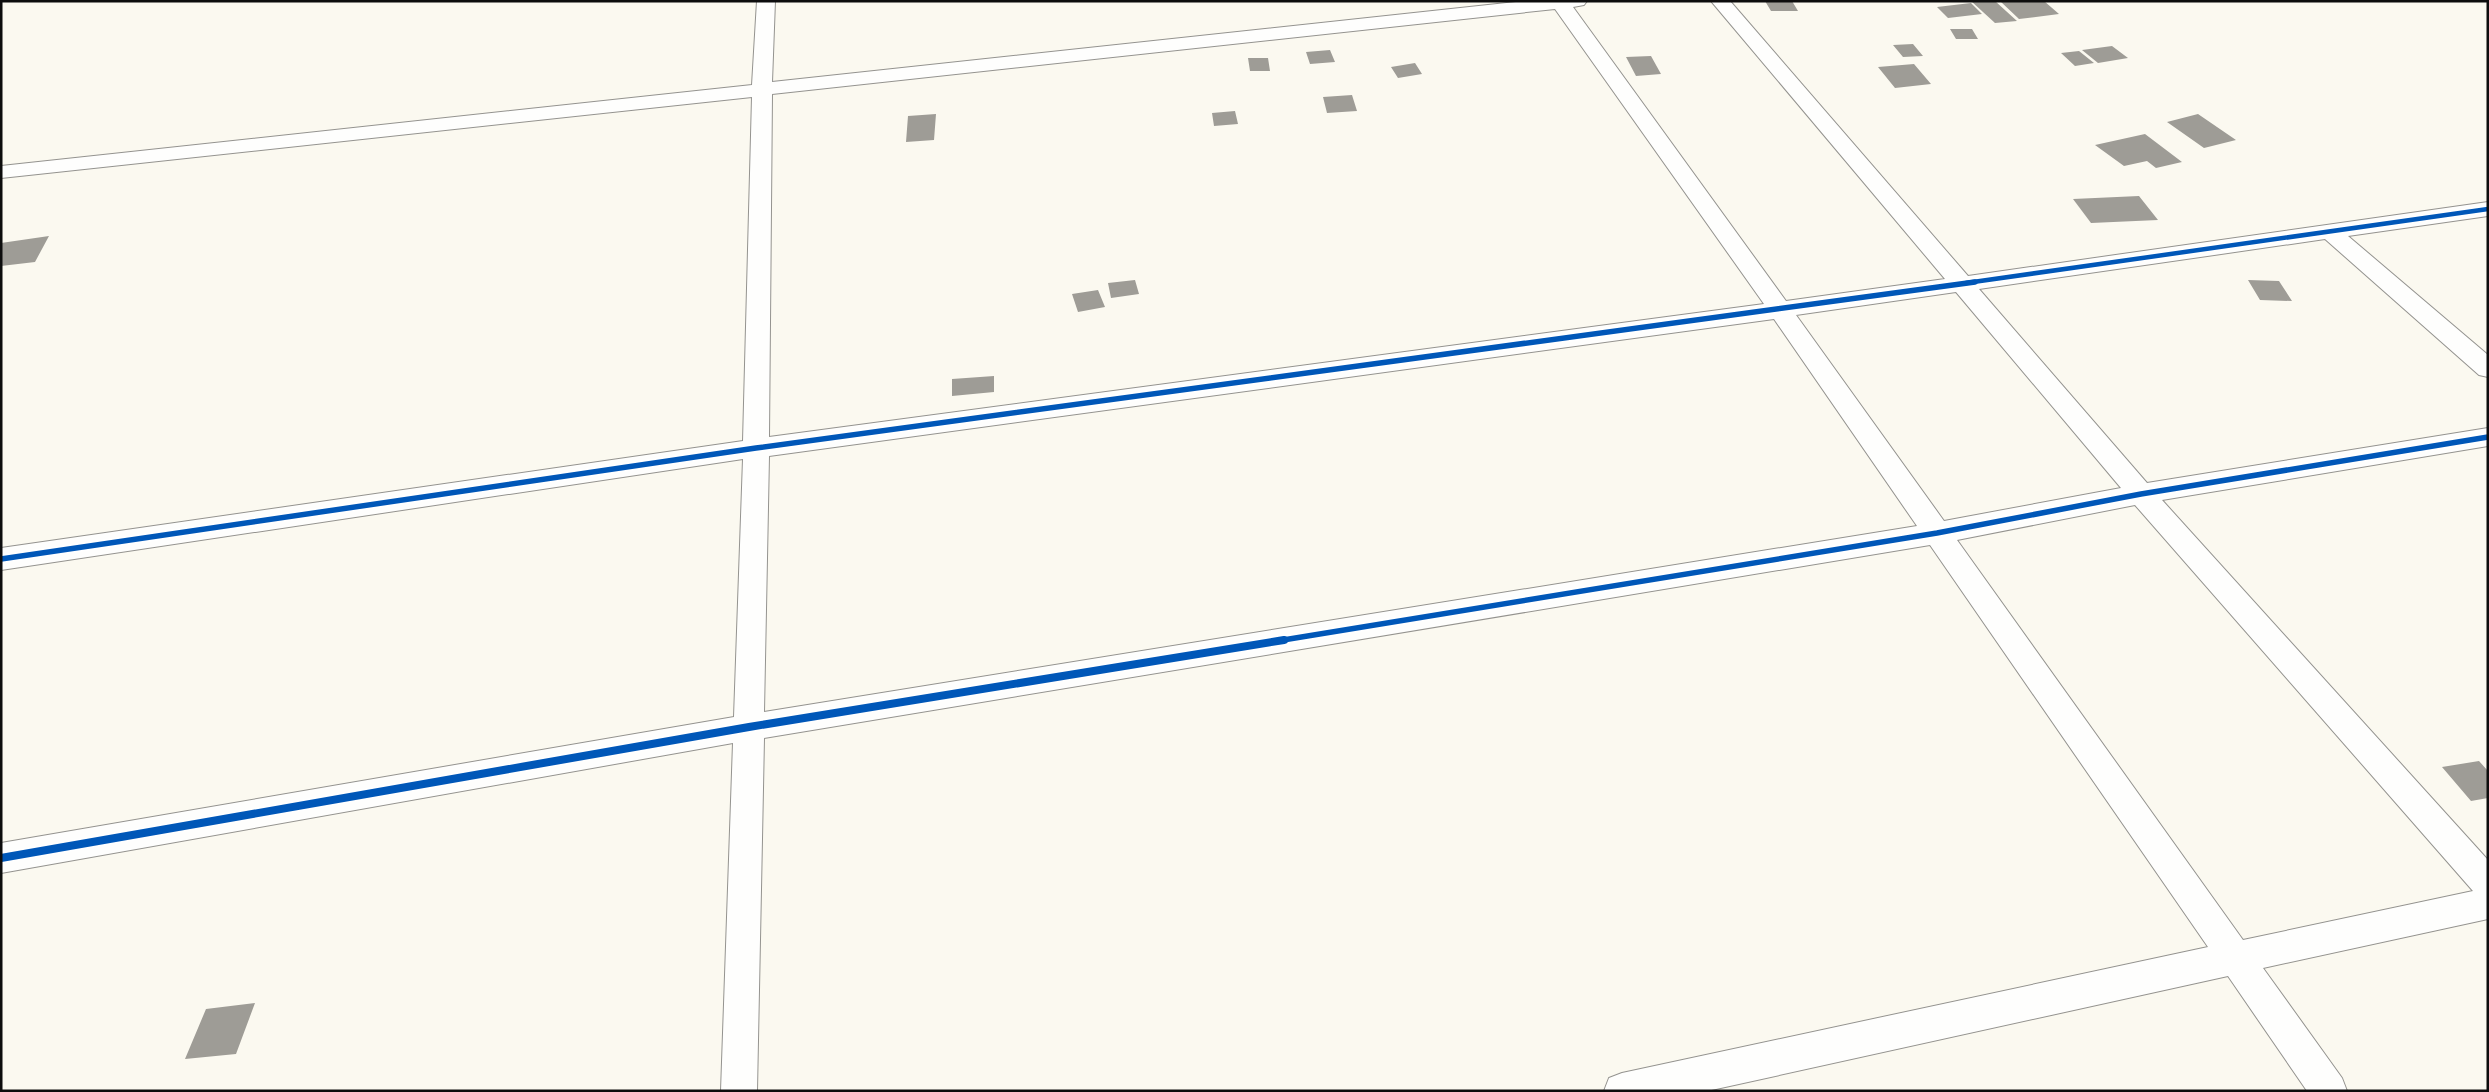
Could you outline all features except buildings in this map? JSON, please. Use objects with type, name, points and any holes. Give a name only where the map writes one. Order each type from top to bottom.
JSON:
[{"type":"street","points":[[739,1091],[756,448],[762,88],[766,1]]},
{"type":"street","points":[[1720,1],[2141,494],[2488,884]]},
{"type":"street","points":[[1,172],[1566,2],[2329,1091]]},
{"type":"street","points":[[1,559],[756,448],[1780,310],[2488,209]]},
{"type":"street","points":[[2330,232],[2488,369]]},
{"type":"street","points":[[1,858],[749,727],[1937,533],[2141,494],[2488,437]]},
{"type":"street","points":[[1622,1091],[2488,903]]},
{"type":"cycle path","points":[[1,559],[756,448],[1780,310],[2488,209]]},
{"type":"cycle path","points":[[1,858],[749,727],[1937,533],[2141,494],[2488,437]]}]
